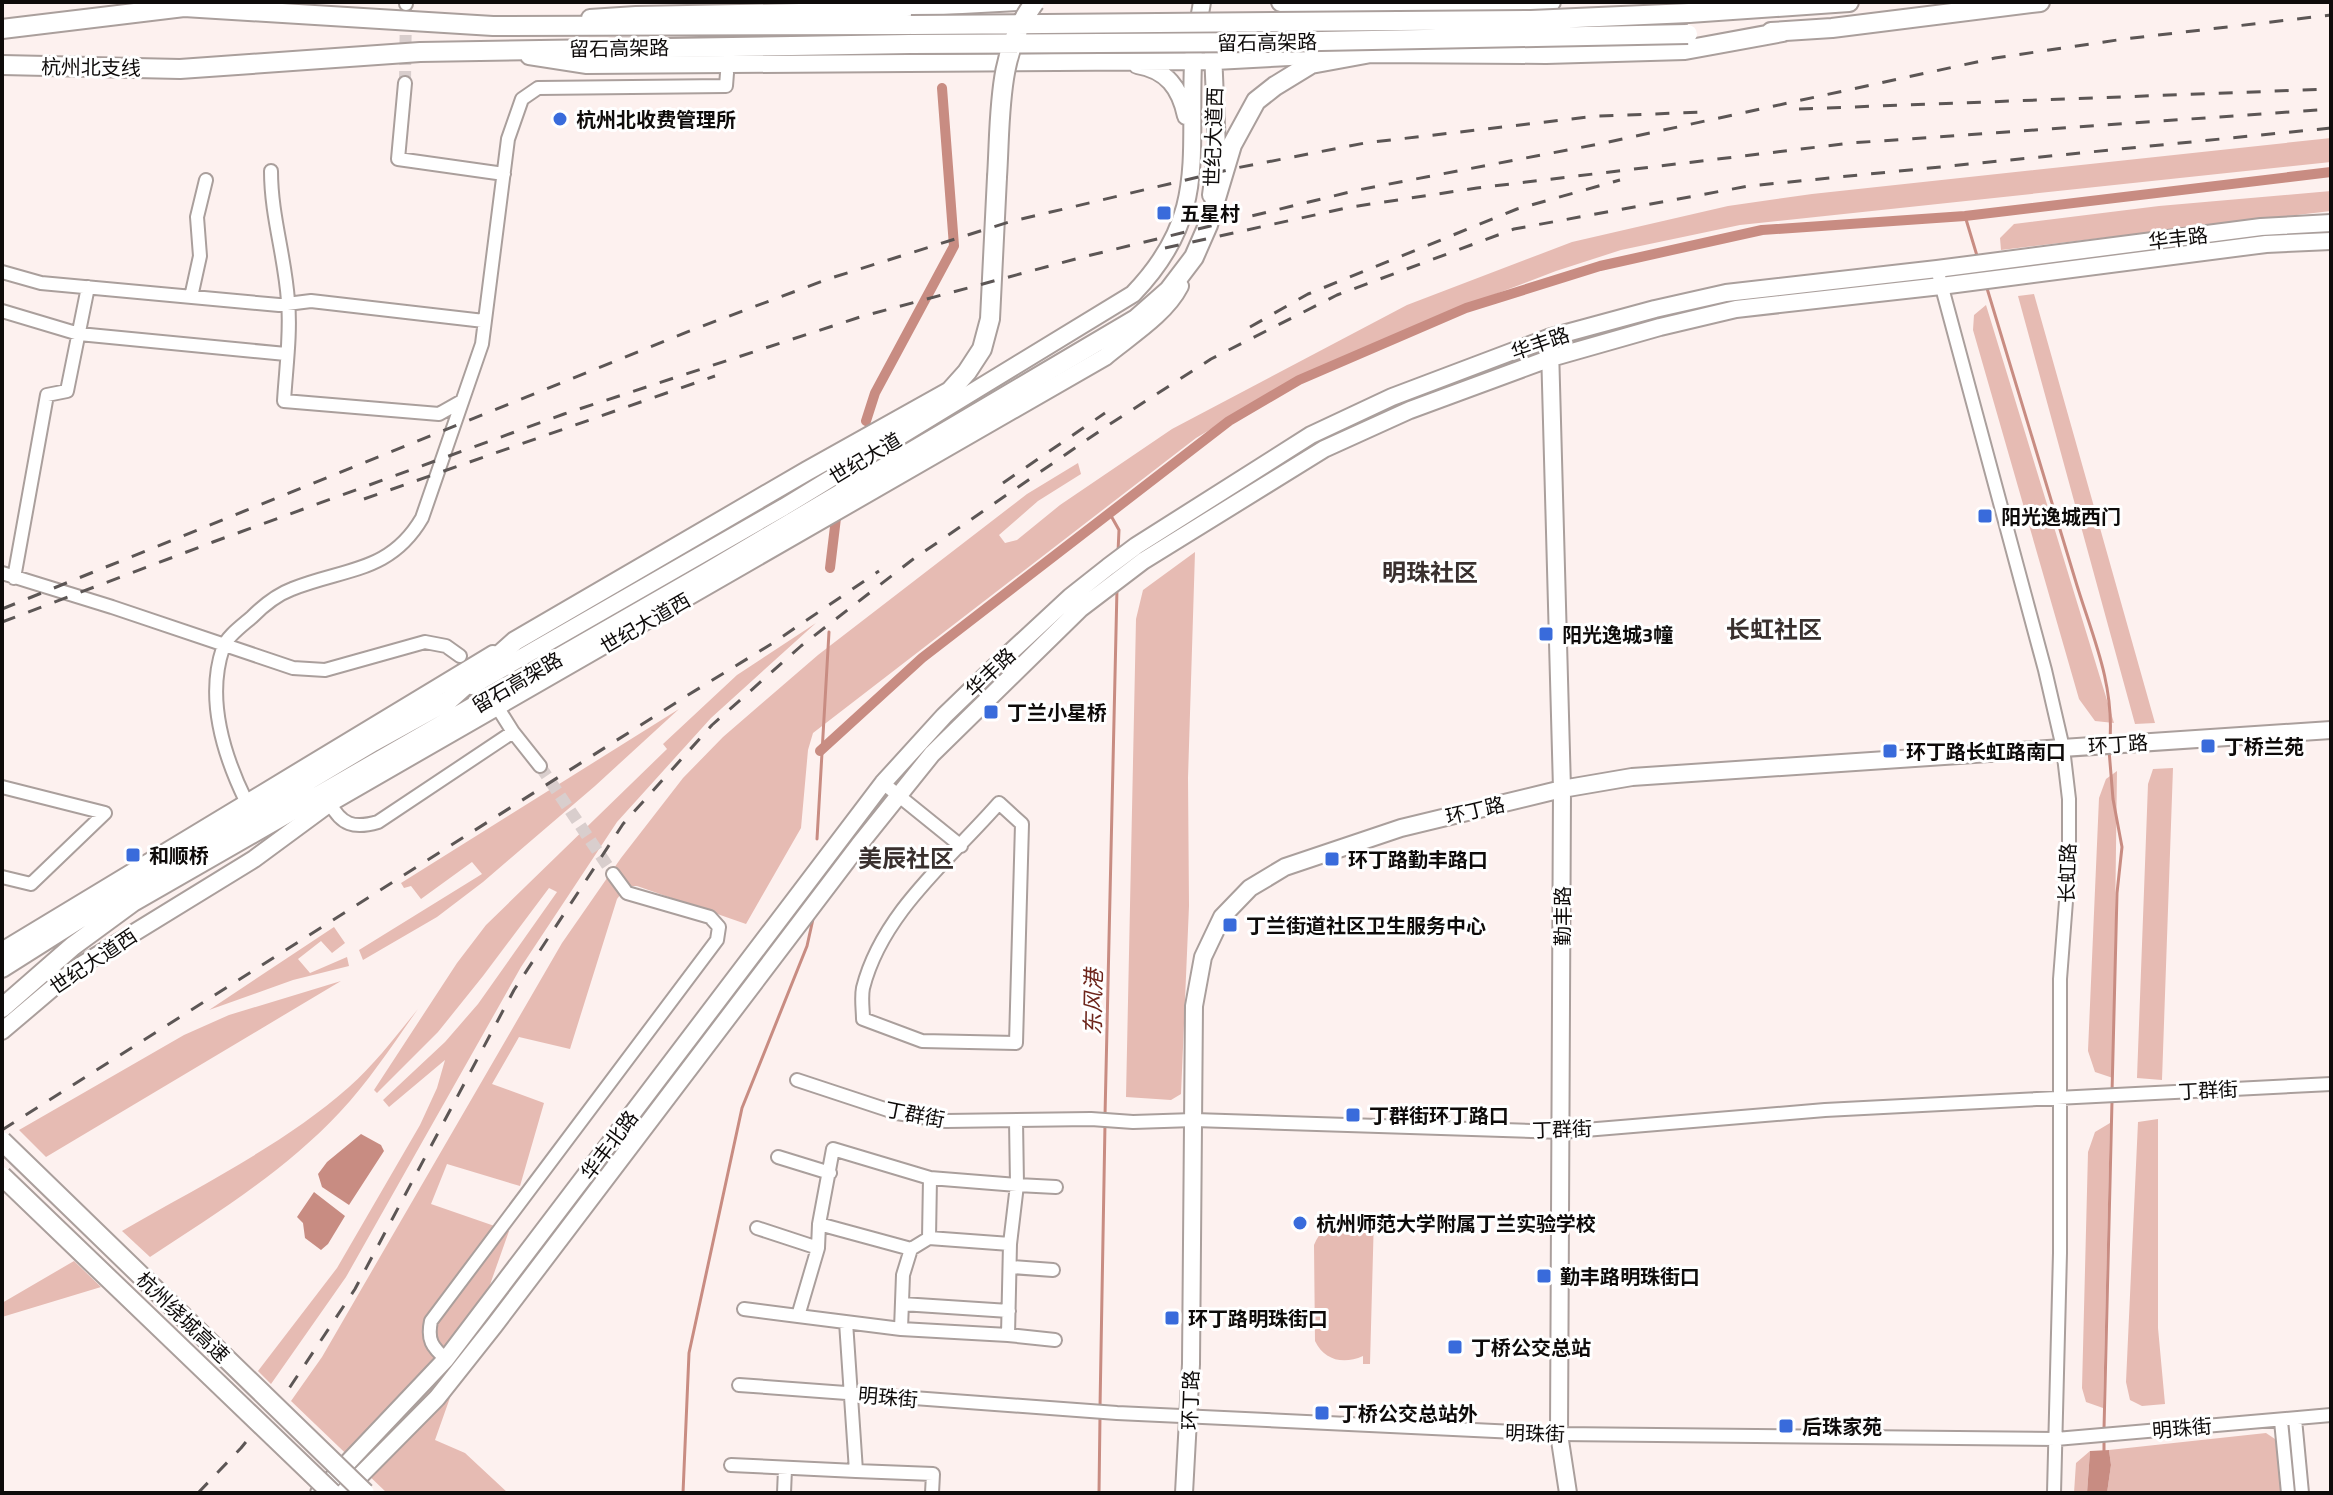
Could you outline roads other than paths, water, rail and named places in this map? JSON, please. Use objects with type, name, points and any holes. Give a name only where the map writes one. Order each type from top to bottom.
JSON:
[{"type":"highway","name":"留石高架路","points":[[2,968],[130,887],[449,700],[515,641],[950,391],[982,349],[990,319],[1004,72],[1016,32],[1035,2]]},
{"type":"highway","points":[[1281,2],[1331,8],[1551,2]]},
{"type":"highway","points":[[1759,2],[1813,5]]},
{"type":"highway","name":"留石高架路","points":[[184,7],[493,26],[911,25],[1531,20],[1849,2]]},
{"type":"highway","name":"留石高架路","points":[[2,1008],[73,946],[133,902],[515,684],[1136,319],[1157,302],[1194,257],[1208,225],[1232,145],[1256,101],[1311,64],[1371,53],[1546,54],[1685,50],[1783,32],[2040,2]]},
{"type":"highway","name":"杭州北支线","points":[[2,29],[184,7]]},
{"type":"highway","points":[[2,18],[101,17]]},
{"type":"highway","name":"留石高架路","points":[[180,69],[492,50],[1285,42],[1783,32]]},
{"type":"highway","name":"杭州北支线","points":[[2,65],[180,69]]},
{"type":"highway","points":[[73,946],[330,803]]},
{"type":"highway","name":"杭州绕城高速","points":[[2,1141],[365,1493]]},
{"type":"highway","name":"杭州绕城高速","points":[[2,1176],[332,1493]]},
{"type":"main road","points":[[493,26],[636,15],[851,11],[1020,2]]},
{"type":"main road","name":"世纪大道西","points":[[1193,145],[1193,60],[1203,2]]},
{"type":"main road","name":"世纪大道西","points":[[1203,2],[1215,61],[1217,149],[1208,225]]},
{"type":"main road","points":[[492,50],[587,65],[1215,61],[1371,53]]},
{"type":"main road","points":[[1108,61],[1146,67],[1163,74],[1176,86],[1182,97],[1193,145]]},
{"type":"main road","name":"世纪大道","points":[[449,700],[798,499],[1133,294],[1157,269],[1176,237],[1189,193],[1193,145]]},
{"type":"main road","name":"华丰路","points":[[899,795],[932,754],[1080,609],[1106,592],[1140,554],[1311,435],[1392,397],[1548,338],[1726,293],[2261,227],[2331,223]]},
{"type":"main road","name":"华丰路","points":[[883,783],[944,716],[1002,660],[1070,597],[1108,567],[1140,554],[1324,449],[1410,410],[1551,358],[1736,309],[2266,244],[2331,241]]},
{"type":"main road","name":"世纪大道西","points":[[2,1031],[75,969],[254,859],[330,803],[1105,357],[1174,297],[1194,257]]},
{"type":"main road","name":"勤丰路","points":[[1548,338],[1562,789],[1559,1434],[1568,1493]]},
{"type":"main road","points":[[558,616],[612,605]]},
{"type":"main road","points":[[2,951],[515,641]]},
{"type":"main road","name":"环丁路","points":[[1184,1493],[1190,1416],[1194,1006],[1203,957],[1222,917],[1250,888],[1285,867],[1401,828],[1562,789],[1632,777],[2331,730]]},
{"type":"main road","name":"华丰北路","points":[[319,1493],[446,1359],[883,783]]},
{"type":"main road","name":"华丰北路","points":[[343,1493],[437,1398],[899,795]]},
{"type":"street","points":[[246,801],[222,745],[216,694],[223,645],[265,603],[291,589],[350,572],[391,555],[411,537],[422,518],[482,344],[508,139],[522,99],[538,88],[726,86],[727,73]]},
{"type":"street","points":[[405,83],[398,159],[504,174]]},
{"type":"street","points":[[271,171],[271,203],[289,304],[284,401],[439,414],[462,401]]},
{"type":"street","points":[[191,297],[200,256],[197,217],[206,180]]},
{"type":"street","name":"长虹路","points":[[1937,269],[2020,573],[2063,748],[2069,799],[2069,862],[2060,979],[2054,1493]]},
{"type":"street","points":[[2,272],[41,283],[279,305],[311,301],[484,321]]},
{"type":"street","points":[[88,287],[67,391],[47,395],[8,576],[112,607],[293,668],[325,670],[425,642],[446,646],[460,656]]},
{"type":"street","points":[[2,311],[79,334],[286,354]]},
{"type":"street","points":[[501,713],[540,766]]},
{"type":"street","points":[[330,803],[336,816],[348,823],[363,826],[378,822],[513,732]]},
{"type":"street","points":[[883,783],[961,846]]},
{"type":"street","points":[[2,787],[105,813],[31,884],[2,877]]},
{"type":"street","points":[[999,803],[1022,824],[1016,1043],[922,1041],[863,1019],[862,991],[878,948],[902,909],[961,846],[999,803]]},
{"type":"street","points":[[446,1359],[432,1346],[429,1334],[431,1321],[717,940],[719,927],[710,917],[627,893],[613,874]]},
{"type":"street","name":"丁群街","points":[[797,1080],[897,1113],[946,1121],[1194,1120],[1561,1132],[1825,1110],[2331,1084]]},
{"type":"street","points":[[1008,1335],[1010,1244],[1017,1185],[1016,1120]]},
{"type":"street","points":[[798,1316],[818,1248],[819,1224],[833,1149],[930,1178],[1056,1187]]},
{"type":"street","points":[[778,1157],[830,1173]]},
{"type":"street","points":[[929,1238],[930,1178]]},
{"type":"street","points":[[819,1224],[911,1249]]},
{"type":"street","points":[[757,1228],[818,1248]]},
{"type":"street","points":[[901,1329],[903,1275],[911,1249],[929,1238],[1010,1244]]},
{"type":"street","points":[[1011,1267],[1053,1270]]},
{"type":"street","points":[[902,1304],[1009,1311]]},
{"type":"street","points":[[744,1309],[901,1329],[1055,1340]]},
{"type":"street","points":[[846,1322],[856,1471]]},
{"type":"street","name":"明珠街","points":[[739,1385],[1117,1413],[1559,1434],[2056,1439],[2331,1415]]},
{"type":"street","points":[[2295,1419],[2302,1493]]},
{"type":"street","points":[[2281,1421],[2288,1493]]},
{"type":"street","points":[[731,1465],[933,1474],[932,1493]]},
{"type":"street","points":[[784,1493],[785,1469]]},
{"type":"waterway","points":[[866,421],[875,393],[954,246],[942,88]]},
{"type":"waterway","points":[[820,751],[922,658],[1229,421],[1299,380],[1466,308],[1600,266],[1762,230],[1965,216],[2331,172]]},
{"type":"waterway","points":[[1965,216],[1978,259]]},
{"type":"waterway","points":[[1986,285],[2100,658],[2108,697],[2110,739]]},
{"type":"waterway","name":"东风港","points":[[1110,514],[1119,530],[1118,552]]},
{"type":"waterway","points":[[830,568],[836,518]]},
{"type":"waterway","name":"东风港","points":[[1105,1116],[1117,588]]},
{"type":"waterway","points":[[817,839],[829,632]]},
{"type":"waterway","points":[[2109,750],[2113,799],[2122,847],[2117,893],[2112,1093]]},
{"type":"waterway","points":[[683,1493],[689,1353],[742,1108],[807,946],[813,919]]},
{"type":"waterway","points":[[2104,1429],[2112,1101]]},
{"type":"waterway","name":"东风港","points":[[1100,1408],[1105,1124]]},
{"type":"waterway","name":"东风港","points":[[1099,1493],[1100,1416]]},
{"type":"waterway","points":[[2104,1437],[2104,1453]]},
{"type":"tunnel","points":[[405,83],[406,4]]},
{"type":"tunnel","points":[[540,766],[613,874]]},
{"type":"railway","points":[[2,622],[564,414],[860,317],[1083,257],[1358,190],[1604,143],[1995,58],[2124,39],[2331,15]]},
{"type":"railway","points":[[1799,109],[2331,89]]},
{"type":"railway","points":[[1165,248],[1351,207],[1477,188],[1851,143],[2331,109]]},
{"type":"railway","points":[[2,609],[692,330],[828,279],[1009,222],[1236,168],[1365,143],[1597,116],[1707,112]]},
{"type":"railway","points":[[198,1493],[241,1448],[290,1387],[355,1289],[514,990],[623,824],[712,725],[801,646],[912,560],[1107,426],[1211,359],[1337,295],[1514,229],[1749,186],[2331,128]]},
{"type":"railway","points":[[1250,327],[1308,294],[1517,209],[1620,180]]},
{"type":"railway","points":[[364,499],[715,376]]},
{"type":"railway","points":[[1003,483],[1105,413]]},
{"type":"railway","points":[[2,1130],[773,643],[879,571]]},
{"type":"place","name":"杭州北收费管理所","points":[[560,119]]},
{"type":"place","name":"五星村","points":[[1164,213]]},
{"type":"place","name":"阳光逸城西门","points":[[1985,516]]},
{"type":"place","name":"阳光逸城3幢","points":[[1546,634]]},
{"type":"place","name":"丁兰小星桥","points":[[991,712]]},
{"type":"place","name":"丁桥兰苑","points":[[2208,746]]},
{"type":"place","name":"环丁路长虹路南口","points":[[1890,751]]},
{"type":"place","name":"和顺桥","points":[[133,855]]},
{"type":"place","name":"环丁路勤丰路口","points":[[1332,859]]},
{"type":"place","name":"丁兰街道社区卫生服务中心","points":[[1230,925]]},
{"type":"place","name":"丁群街环丁路口","points":[[1353,1115]]},
{"type":"place","name":"杭州师范大学附属丁兰实验学校","points":[[1300,1223]]},
{"type":"place","name":"勤丰路明珠街口","points":[[1544,1276]]},
{"type":"place","name":"环丁路明珠街口","points":[[1172,1318]]},
{"type":"place","name":"丁桥公交总站","points":[[1455,1347]]},
{"type":"place","name":"丁桥公交总站外","points":[[1322,1413]]},
{"type":"place","name":"后珠家苑","points":[[1786,1426]]},
{"type":"district","name":"明珠社区","points":[[1430,572]]},
{"type":"district","name":"长虹社区","points":[[1774,629]]},
{"type":"district","name":"美辰社区","points":[[906,858]]}]
